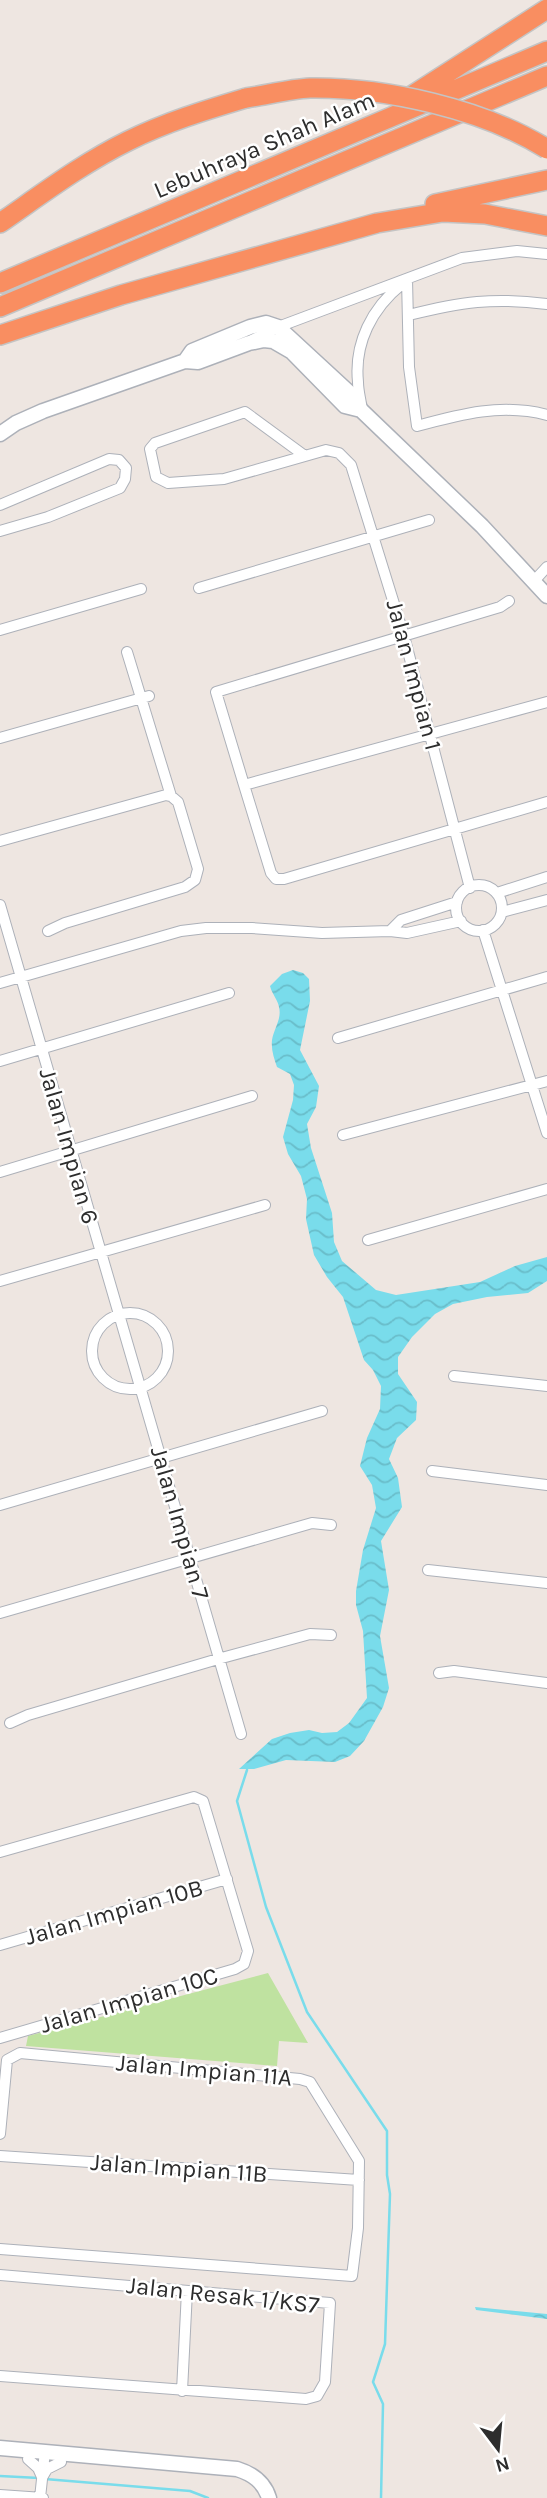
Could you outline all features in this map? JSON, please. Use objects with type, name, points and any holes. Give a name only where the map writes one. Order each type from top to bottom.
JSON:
[{"type":"highway","points":[[335,142],[547,9]]},
{"type":"highway","name":"Lebuhraya Shah Alam","points":[[0,284],[547,51]]},
{"type":"highway","name":"Lebuhraya Shah Alam","points":[[0,307],[547,76]]},
{"type":"highway","points":[[422,131],[547,87]]},
{"type":"highway","points":[[0,223],[80,168],[128,141],[181,118],[246,98],[308,88],[370,92],[473,114],[547,149]]},
{"type":"highway","points":[[0,335],[121,295],[377,223],[435,204],[547,180]]},
{"type":"highway","points":[[377,223],[443,212],[485,214],[547,226]]},
{"type":"street","points":[[248,343],[278,327],[462,258],[517,251],[547,254]]},
{"type":"street","points":[[407,279],[410,377],[418,426],[485,410],[509,408],[547,415]]},
{"type":"street","points":[[361,410],[357,380],[361,341],[368,323],[385,298],[407,279]]},
{"type":"street","points":[[409,315],[471,302],[510,299],[547,304]]},
{"type":"street","points":[[185,361],[192,351],[250,327],[266,323],[278,327],[355,398],[361,410],[482,526],[547,596]]},
{"type":"street","points":[[0,434],[16,423],[43,411],[185,361],[198,362],[248,343],[264,340],[283,346],[300,358],[345,406],[361,410]]},
{"type":"street","points":[[245,412],[305,456],[224,479],[168,483],[156,477],[150,449],[155,443],[245,412]]},
{"type":"street","name":"Jalan Impian 1","points":[[305,456],[326,450],[339,453],[351,465],[404,636],[470,888]]},
{"type":"street","points":[[0,505],[109,459],[119,460],[126,468],[125,479],[120,488],[48,517],[0,531]]},
{"type":"street","points":[[199,588],[429,520]]},
{"type":"street","points":[[534,581],[547,567]]},
{"type":"street","points":[[0,630],[141,589]]},
{"type":"street","points":[[509,601],[500,607],[216,692],[271,873],[276,879],[284,879],[547,802]]},
{"type":"street","points":[[48,930],[185,887],[195,880],[198,869],[178,802],[171,796],[145,697],[127,652]]},
{"type":"street","points":[[0,738],[145,697]]},
{"type":"street","points":[[244,785],[547,702]]},
{"type":"street","points":[[0,841],[171,796]]},
{"type":"street","points":[[497,893],[547,877]]},
{"type":"street","points":[[487,887],[497,893],[502,912],[493,926],[483,930],[470,929],[460,921],[457,902],[464,891],[470,888],[487,887]]},
{"type":"street","points":[[502,912],[547,900]]},
{"type":"street","points":[[390,930],[401,920],[457,902]]},
{"type":"street","name":"Jalan Impian 6","points":[[0,905],[141,1388]]},
{"type":"street","points":[[0,983],[181,931],[264,928],[322,933],[390,930],[407,933],[460,921]]},
{"type":"street","points":[[483,930],[547,1133]]},
{"type":"street","points":[[338,1038],[547,978]]},
{"type":"street","points":[[0,1061],[229,993]]},
{"type":"street","points":[[343,1135],[547,1081]]},
{"type":"street","points":[[0,1172],[252,1096]]},
{"type":"street","points":[[368,1240],[547,1189]]},
{"type":"street","points":[[0,1281],[265,1205]]},
{"type":"street","points":[[119,1314],[145,1316],[156,1323],[164,1333],[168,1346],[168,1359],[163,1371],[154,1381],[141,1388],[118,1388],[107,1382],[93,1363],[93,1339],[99,1328],[119,1314]]},
{"type":"street","points":[[454,1376],[547,1386]]},
{"type":"street","name":"Jalan Impian 7","points":[[141,1388],[240,1734]]},
{"type":"street","points":[[0,1505],[322,1411]]},
{"type":"street","points":[[432,1471],[547,1485]]},
{"type":"street","points":[[0,1614],[312,1523],[331,1525]]},
{"type":"street","points":[[428,1570],[547,1583]]},
{"type":"street","points":[[10,1723],[28,1715],[218,1658],[310,1634],[331,1635]]},
{"type":"street","points":[[439,1673],[454,1671],[547,1683]]},
{"type":"street","points":[[0,1852],[194,1797],[203,1801],[227,1879]]},
{"type":"street","name":"Jalan Impian 10B","points":[[0,1945],[227,1879]]},
{"type":"street","name":"Jalan Impian 10C","points":[[0,2038],[235,1969],[244,1964],[248,1951],[227,1879]]},
{"type":"street","name":"Jalan Impian 11A","points":[[0,2134],[7,2060],[20,2053],[310,2082],[359,2161],[358,2228],[352,2276],[0,2249]]},
{"type":"street","name":"Jalan Impian 11B","points":[[0,2157],[359,2180]]},
{"type":"street","name":"Jalan Resak 1/KS7","points":[[0,2275],[330,2303],[324,2382],[317,2396],[306,2399],[0,2376]]},
{"type":"street","points":[[182,2391],[187,2291]]},
{"type":"street","points":[[0,2448],[45,2456],[237,2469],[257,2478],[269,2498]]},
{"type":"street","points":[[0,2495],[41,2498],[45,2456]]},
{"type":"street","points":[[0,2458],[28,2459],[45,2456],[61,2462],[231,2475],[255,2488],[260,2498]]},
{"type":"street","points":[[28,2459],[38,2468],[42,2480]]},
{"type":"street","points":[[42,2480],[47,2469],[61,2462]]},
{"type":"green space","points":[[268,1973],[308,2043],[279,2041],[277,2066],[26,2046],[28,2036]]},
{"type":"water","points":[[293,970],[303,973],[309,979],[310,1001],[300,1050],[319,1086],[316,1107],[307,1124],[311,1148],[332,1213],[334,1242],[342,1261],[376,1290],[396,1295],[480,1282],[515,1266],[547,1257],[547,1281],[528,1293],[453,1304],[435,1314],[412,1337],[398,1357],[398,1374],[417,1402],[416,1420],[397,1438],[389,1459],[398,1478],[402,1507],[381,1541],[389,1590],[380,1636],[389,1688],[383,1707],[364,1741],[350,1756],[335,1762],[286,1760],[254,1769],[239,1769],[272,1739],[309,1730],[337,1732],[349,1723],[367,1698],[363,1631],[356,1605],[356,1591],[363,1550],[376,1508],[372,1485],[360,1466],[367,1438],[380,1409],[381,1386],[364,1360],[343,1297],[314,1255],[306,1219],[307,1199],[301,1176],[288,1154],[283,1137],[293,1100],[294,1085],[290,1074],[277,1067],[273,1054],[272,1040],[280,1011],[270,986],[282,974]]},
{"type":"water","points":[[475,2307],[547,2314],[547,2319],[476,2310]]},
{"type":"waterway","points":[[247,1770],[237,1801],[266,1907],[307,2012],[387,2131],[390,2194],[385,2344],[373,2382],[383,2404],[381,2498]]},
{"type":"waterway","points":[[0,2476],[39,2478]]},
{"type":"waterway","points":[[45,2479],[190,2491],[208,2498]]}]
